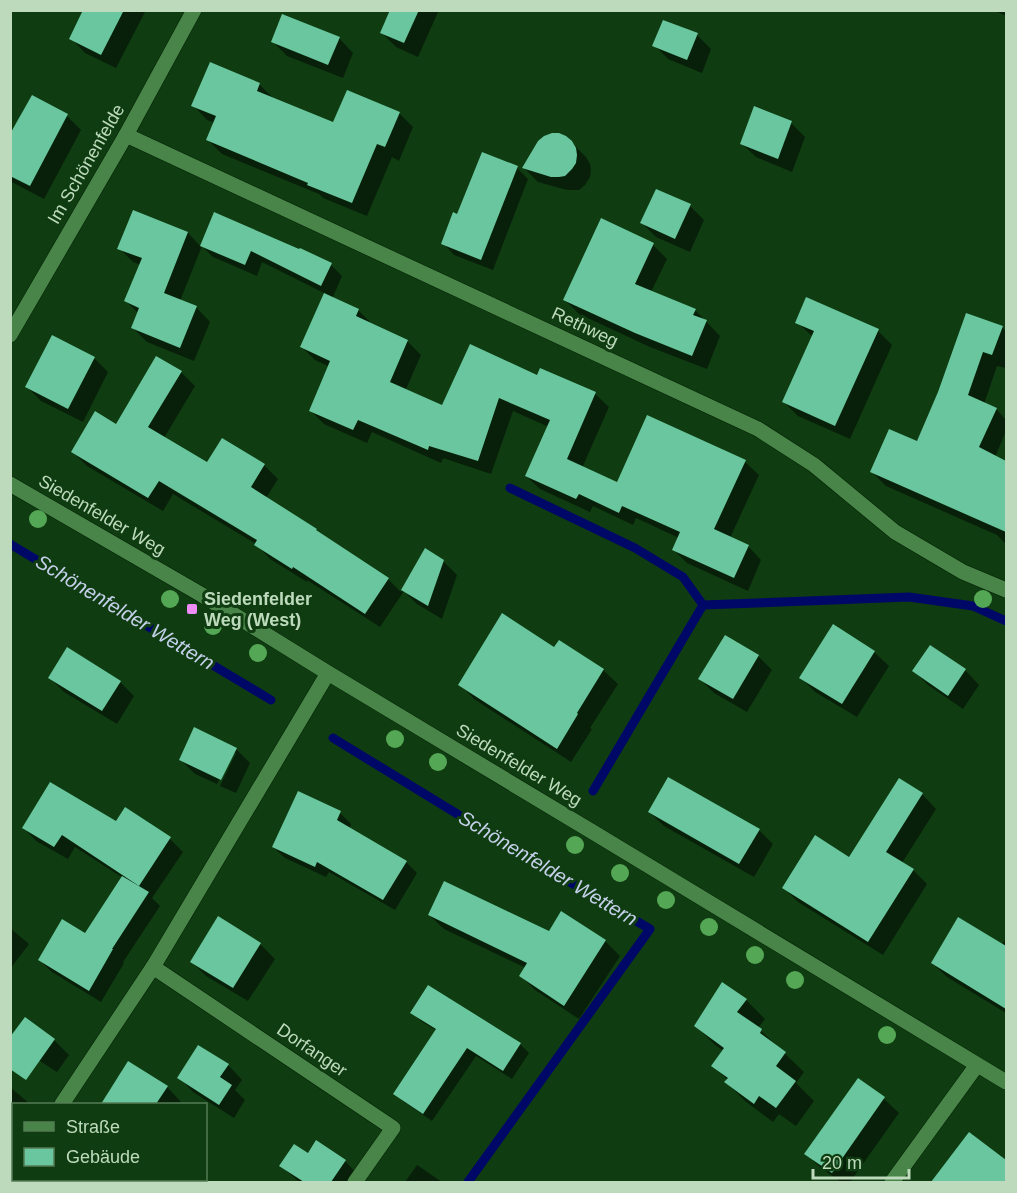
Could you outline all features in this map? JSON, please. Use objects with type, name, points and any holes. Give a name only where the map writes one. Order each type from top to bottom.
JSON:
[{"type":"street","name":"Im Schönenfelde","points":[[10,335],[126,135],[194,10]]},
{"type":"street","name":"Rethweg","points":[[126,135],[758,429],[814,465],[895,532],[963,572],[1006,590]]},
{"type":"street","name":"Siedenfelder Weg","points":[[10,484],[202,595],[328,674],[1006,1082]]},
{"type":"street","points":[[63,1103],[153,967],[328,674]]},
{"type":"street","name":"Dorfanger","points":[[153,967],[393,1128],[355,1182]]},
{"type":"street","points":[[892,1182],[977,1065]]},
{"type":"building","points":[[83,10],[124,10],[101,55],[69,39]]},
{"type":"building","points":[[390,10],[419,10],[404,43],[380,33]]},
{"type":"building","points":[[282,14],[340,37],[328,65],[271,42]]},
{"type":"building","points":[[663,20],[698,33],[687,60],[652,46]]},
{"type":"building","points":[[210,62],[260,83],[257,91],[333,122],[347,90],[400,112],[385,147],[377,144],[352,203],[206,140],[216,116],[191,106]]},
{"type":"building","points":[[32,95],[68,114],[30,186],[10,176],[10,134]]},
{"type":"building","points":[[754,106],[792,121],[778,159],[740,144]]},
{"type":"building","points":[[552,133],[566,136],[576,148],[576,163],[572,169],[565,176],[551,177],[522,168],[538,141]]},
{"type":"building","points":[[482,152],[518,166],[481,260],[441,244],[453,212],[457,214]]},
{"type":"building","points":[[656,189],[691,204],[675,239],[640,223]]},
{"type":"building","points":[[133,210],[188,232],[164,293],[197,306],[180,348],[131,328],[139,308],[124,301],[142,258],[117,249]]},
{"type":"building","points":[[214,212],[332,263],[321,286],[251,251],[245,265],[200,246]]},
{"type":"building","points":[[601,218],[654,243],[635,284],[696,309],[693,315],[707,320],[692,356],[563,300]]},
{"type":"building","points":[[324,293],[359,309],[356,316],[408,340],[390,382],[442,405],[470,344],[537,375],[540,368],[596,392],[567,459],[617,482],[647,415],[746,460],[714,529],[749,545],[734,578],[672,550],[680,532],[622,506],[619,513],[579,494],[576,499],[525,476],[550,420],[499,398],[478,461],[429,446],[428,450],[358,420],[353,430],[309,411],[330,361],[300,347]]},
{"type":"building","points":[[806,297],[879,329],[835,426],[782,402],[814,331],[795,323]]},
{"type":"building","points":[[966,313],[1003,326],[992,355],[983,352],[968,395],[997,408],[979,447],[1006,461],[1006,532],[870,472],[889,429],[917,441],[938,392]]},
{"type":"building","points":[[52,335],[95,357],[68,409],[25,387]]},
{"type":"building","points":[[156,356],[182,371],[148,427],[207,462],[222,438],[265,464],[251,487],[389,578],[365,614],[293,567],[292,569],[254,545],[257,540],[159,481],[148,498],[71,452],[95,411],[116,424]]},
{"type":"building","points":[[425,548],[444,560],[428,606],[401,590]]},
{"type":"building","points":[[502,613],[554,647],[559,640],[604,669],[557,749],[458,685]]},
{"type":"building","points":[[833,624],[875,651],[842,704],[799,678]]},
{"type":"building","points":[[725,635],[759,655],[733,699],[698,679]]},
{"type":"building","points":[[930,645],[966,669],[948,696],[912,671]]},
{"type":"building","points":[[67,647],[121,681],[102,711],[48,678]]},
{"type":"building","points":[[194,727],[237,748],[221,780],[179,760]]},
{"type":"building","points":[[668,777],[760,829],[739,864],[648,812]]},
{"type":"building","points":[[899,778],[923,793],[886,852],[914,869],[868,942],[782,888],[815,835],[849,857]]},
{"type":"building","points":[[50,782],[116,821],[125,807],[171,837],[139,886],[62,835],[54,847],[22,828]]},
{"type":"building","points":[[298,791],[341,811],[337,820],[407,861],[383,900],[317,862],[315,867],[272,847]]},
{"type":"building","points":[[122,876],[149,892],[112,949],[89,991],[38,960],[62,919],[85,933]]},
{"type":"building","points":[[444,881],[549,931],[561,911],[606,940],[564,1006],[519,976],[527,963],[428,915]]},
{"type":"building","points":[[218,916],[261,943],[233,988],[190,962]]},
{"type":"building","points":[[958,917],[1006,946],[1006,1009],[931,963]]},
{"type":"building","points":[[722,982],[747,999],[737,1012],[762,1029],[760,1033],[786,1052],[776,1066],[796,1081],[776,1108],[759,1096],[754,1104],[724,1082],[728,1078],[711,1066],[724,1048],[694,1026]]},
{"type":"building","points":[[428,985],[521,1043],[503,1071],[467,1048],[423,1114],[393,1094],[436,1029],[410,1013]]},
{"type":"building","points":[[25,1017],[55,1039],[26,1080],[10,1069],[10,1037]]},
{"type":"building","points":[[198,1045],[229,1064],[220,1077],[232,1085],[219,1105],[177,1078]]},
{"type":"building","points":[[128,1061],[168,1086],[157,1103],[102,1103]]},
{"type":"building","points":[[858,1078],[885,1097],[832,1173],[804,1154]]},
{"type":"building","points":[[969,1132],[1006,1160],[1006,1182],[931,1182]]},
{"type":"building","points":[[316,1140],[346,1160],[331,1182],[304,1182],[279,1166],[294,1144],[308,1153]]},
{"type":"waterway","name":"Schönenfelder Wettern","points":[[510,488],[635,548],[683,577],[703,605],[909,597],[973,606],[1006,621]]},
{"type":"waterway","name":"Schönenfelder Wettern","points":[[10,544],[271,700]]},
{"type":"waterway","points":[[593,791],[703,605]]},
{"type":"waterway","name":"Schönenfelder Wettern","points":[[333,738],[650,929],[468,1182]]},
{"type":"place","name":"Siedenfelder Weg (West)","points":[[192,609]]}]
